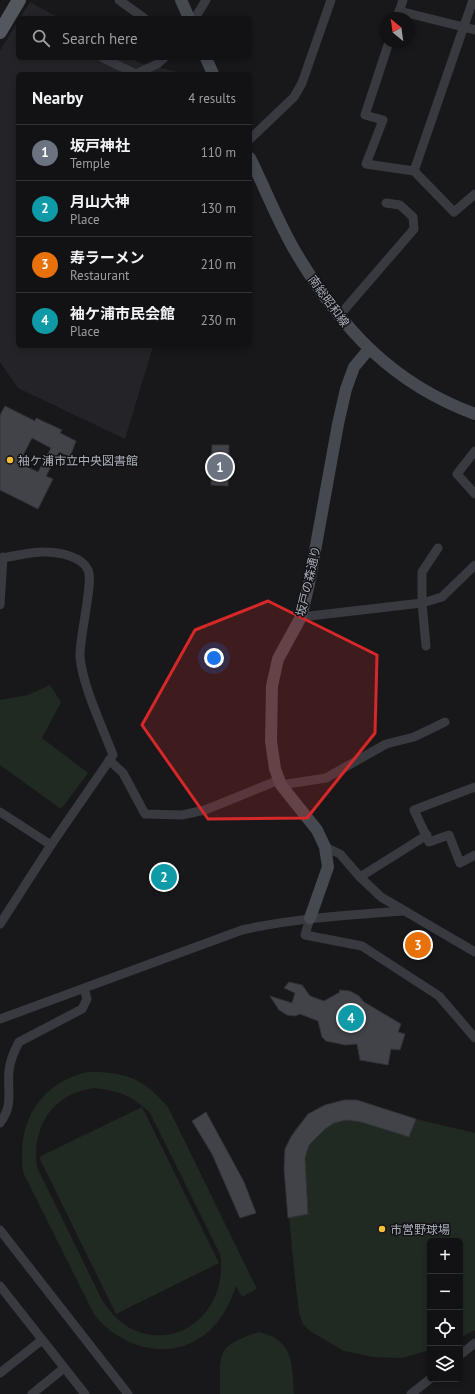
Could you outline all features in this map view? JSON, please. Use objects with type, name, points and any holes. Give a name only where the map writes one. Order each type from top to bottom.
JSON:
[{"type":"main road","points":[[0,32],[19,0]]},
{"type":"street","points":[[119,0],[141,16]]},
{"type":"street","points":[[181,0],[188,16]]},
{"type":"street","points":[[196,16],[206,0]]},
{"type":"street","points":[[252,138],[294,97],[302,84],[331,0]]},
{"type":"street","points":[[399,12],[403,0]]},
{"type":"street","points":[[414,170],[473,0]]},
{"type":"street","points":[[415,18],[464,26],[475,30]]},
{"type":"street","points":[[387,48],[365,115],[383,120],[366,164],[414,170],[454,212],[475,194]]},
{"type":"street","points":[[107,60],[132,72]]},
{"type":"street","points":[[140,72],[157,64],[162,60]]},
{"type":"street","points":[[207,60],[212,72]]},
{"type":"street","name":"南総昭和線","points":[[252,162],[297,255],[338,317],[369,349],[407,380],[429,394],[475,414]]},
{"type":"street","points":[[338,317],[414,229],[413,217],[400,205],[386,203]]},
{"type":"street","name":"坂戸の森通り","points":[[310,918],[328,867],[325,847],[317,830],[280,782],[275,770],[271,741],[272,686],[278,659],[301,617],[309,584],[346,388],[354,367],[369,349]]},
{"type":"street","points":[[475,451],[457,474],[475,494]]},
{"type":"street","points":[[426,646],[422,603],[422,572],[438,548]]},
{"type":"street","points":[[0,605],[2,557],[29,552],[46,552],[75,557],[88,569],[90,580],[80,642],[80,658],[89,694],[112,755],[0,924]]},
{"type":"street","points":[[301,617],[422,603],[442,597],[475,565]]},
{"type":"street","points":[[109,760],[123,773],[145,814],[182,815],[205,810],[280,782],[326,778],[386,744],[414,737],[445,722]]},
{"type":"street","points":[[475,787],[414,810],[428,835],[429,842],[449,836],[460,863],[475,855]]},
{"type":"street","points":[[0,812],[51,845]]},
{"type":"street","points":[[360,877],[428,835]]},
{"type":"street","points":[[325,847],[340,854],[360,877],[381,897],[475,952]]},
{"type":"street","points":[[0,1019],[242,930],[274,923],[310,918],[403,911]]},
{"type":"street","points":[[310,918],[306,935],[362,946],[440,996],[475,1038]]},
{"type":"street","points":[[0,1123],[9,1110],[9,1070],[14,1051],[20,1042],[82,1009],[87,999],[84,988]]},
{"type":"street","points":[[0,1230],[128,1394]]},
{"type":"street","points":[[1,1290],[85,1394]]},
{"type":"street","points":[[0,1373],[42,1340]]},
{"type":"street","points":[[463,1353],[475,1343]]},
{"type":"street","points":[[32,1394],[64,1368]]},
{"type":"street","points":[[411,1394],[427,1381]]},
{"type":"highlighted area","points":[[268,601],[377,655],[375,733],[307,818],[208,819],[142,725],[195,630]]},
{"type":"shaded area","points":[[30,2],[55,16],[21,16]]},
{"type":"shaded area","points":[[16,24],[16,60],[135,60],[140,63],[178,72],[16,72],[16,348],[152,348],[125,439],[18,388],[0,362],[0,51]]},
{"type":"shaded area","points":[[50,685],[61,702],[42,738],[88,773],[61,809],[0,765],[0,700],[28,695]]},
{"type":"shaded area","points":[[87,1072],[123,1075],[132,1078],[150,1089],[168,1107],[257,1289],[242,1297],[236,1286],[228,1306],[216,1324],[202,1337],[187,1345],[170,1349],[154,1349],[137,1345],[121,1338],[106,1327],[94,1314],[23,1172],[22,1154],[24,1137],[34,1108],[55,1086],[70,1078]],"holes":[[[94,1088],[118,1092],[131,1098],[150,1113],[220,1254],[221,1271],[218,1288],[212,1303],[202,1316],[190,1326],[176,1333],[160,1335],[135,1331],[119,1320],[110,1310],[102,1300],[37,1167],[36,1149],[38,1139],[40,1130],[49,1113],[69,1095]]]},
{"type":"shaded area","name":"市営野球場","points":[[344,1100],[357,1100],[416,1119],[475,1133],[475,1330],[463,1336],[463,1238],[427,1238],[427,1351],[402,1358],[373,1357],[344,1351],[310,1331],[303,1324],[299,1313],[289,1215],[285,1152],[290,1138],[301,1122],[316,1110]]},
{"type":"shaded area","points":[[142,1107],[219,1263],[116,1314],[39,1157]]},
{"type":"shaded area","points":[[259,1332],[279,1341],[285,1347],[289,1355],[293,1373],[294,1394],[220,1394],[220,1368],[223,1352],[228,1346],[235,1342]]},
{"type":"building","name":"袖ケ浦市立中央図書館","points":[[5,406],[35,421],[36,418],[62,430],[60,433],[76,441],[70,457],[59,452],[46,476],[53,479],[38,509],[0,490],[0,415]],"holes":[[[32,438],[51,448],[38,472],[19,463]]]},
{"type":"building","points":[[212,445],[229,445],[228,486],[211,485]]},
{"type":"building","points":[[289,982],[302,985],[310,996],[324,1001],[340,992],[339,990],[350,991],[359,996],[364,1002],[401,1024],[398,1032],[405,1034],[400,1050],[391,1049],[388,1065],[360,1060],[357,1044],[345,1045],[326,1041],[322,1037],[318,1021],[300,1014],[295,1016],[287,1015],[279,1010],[270,996],[292,1003],[295,993],[284,988]]},
{"type":"building","points":[[344,1100],[357,1100],[416,1119],[409,1137],[361,1122],[346,1120],[334,1123],[325,1129],[309,1145],[305,1158],[308,1214],[288,1218],[284,1169],[285,1149],[291,1137],[308,1114],[325,1105]]},
{"type":"building","points":[[206,1112],[244,1182],[256,1213],[240,1218],[212,1154],[192,1121]]},
{"type":"place","name":"袖ケ浦市立中央図書館","points":[[10,460]]},
{"type":"place","name":"坂戸神社","points":[[220,467]]},
{"type":"place","name":"月山大神","points":[[164,877]]},
{"type":"place","name":"寿ラーメン","points":[[418,945]]},
{"type":"place","name":"袖ケ浦市民会館","points":[[351,1018]]},
{"type":"place","name":"市営野球場","points":[[382,1229]]}]
